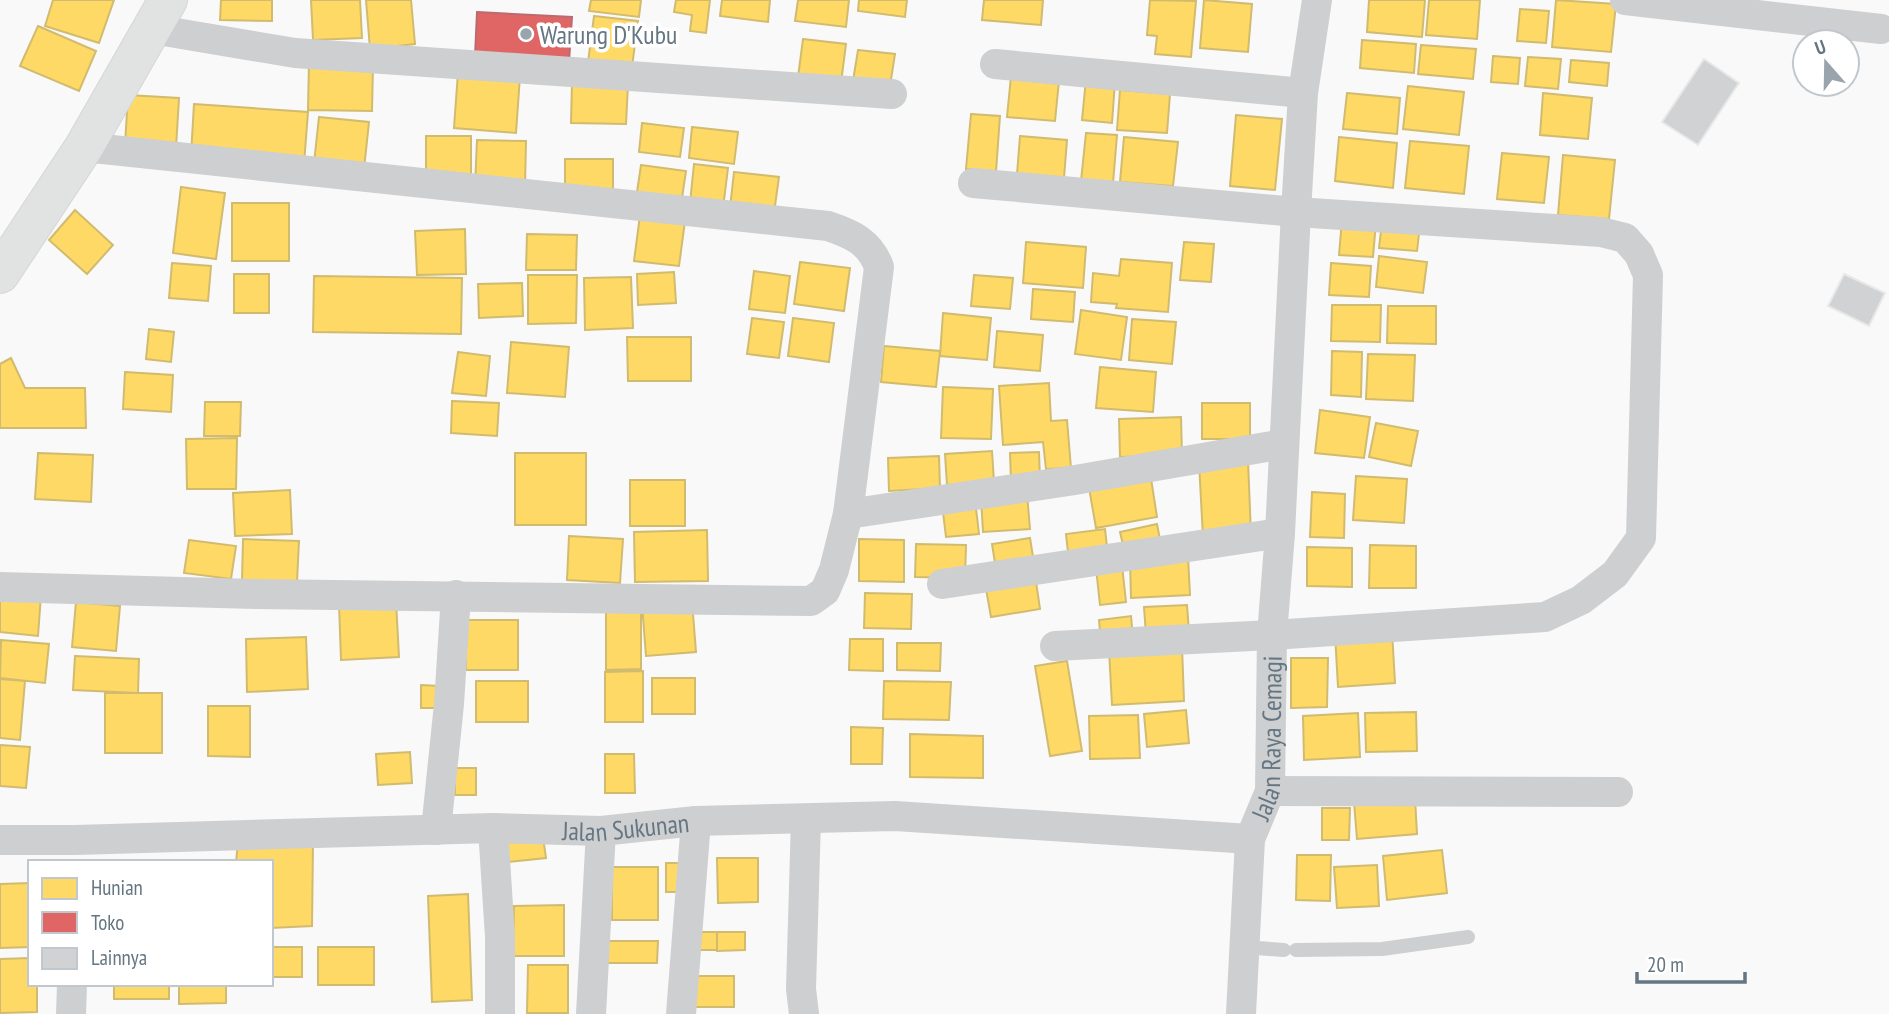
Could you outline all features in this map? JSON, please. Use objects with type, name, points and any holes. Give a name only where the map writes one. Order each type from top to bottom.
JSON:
[{"type":"street","name":"Jalan Raya Cemagi","points":[[1241,1014],[1250,839],[1270,791],[1272,635],[1280,533],[1303,93],[1317,0]]},
{"type":"street","points":[[1625,0],[1881,29]]},
{"type":"street","points":[[0,274],[84,147],[160,15],[295,52],[892,94]]},
{"type":"street","points":[[995,64],[1303,93]]},
{"type":"street","points":[[0,587],[256,594],[811,601],[825,590],[834,570],[848,514],[879,267],[875,256],[854,235],[828,226],[84,147]]},
{"type":"street","points":[[973,183],[1296,212],[1601,232],[1625,238],[1639,254],[1648,275],[1641,538],[1615,574],[1581,600],[1545,617],[1055,646]]},
{"type":"street","points":[[848,514],[1075,480],[1284,444]]},
{"type":"street","points":[[942,584],[1280,533]]},
{"type":"street","points":[[436,830],[449,704],[456,595]]},
{"type":"street","points":[[1270,791],[1618,792]]},
{"type":"street","name":"Jalan Sukunan","points":[[0,840],[75,851],[436,830],[493,828],[601,831],[696,821],[895,816],[1250,839]]},
{"type":"street","points":[[804,1014],[801,989],[806,819]]},
{"type":"street","points":[[681,1014],[696,821]]},
{"type":"street","points":[[493,828],[500,937],[500,1014]]},
{"type":"street","points":[[591,1014],[601,831]]},
{"type":"street","points":[[71,1014],[72,986]]},
{"type":"lane","points":[[1243,947],[1290,950],[1382,949],[1468,937]]},
{"type":"building: Hunian","points":[[53,0],[114,0],[99,43],[45,26]]},
{"type":"building: Hunian","points":[[221,0],[272,0],[272,21],[220,20]]},
{"type":"building: Hunian","points":[[311,0],[360,0],[362,38],[313,40]]},
{"type":"building: Hunian","points":[[366,0],[411,0],[415,44],[370,49]]},
{"type":"building: Hunian","points":[[591,0],[641,0],[639,17],[589,11]]},
{"type":"building: Hunian","points":[[676,0],[710,0],[706,33],[690,31],[692,15],[674,12]]},
{"type":"building: Hunian","points":[[722,0],[770,0],[768,22],[720,16]]},
{"type":"building: Hunian","points":[[798,0],[849,0],[846,27],[795,21]]},
{"type":"building: Hunian","points":[[859,0],[907,0],[905,17],[858,11]]},
{"type":"building: Hunian","points":[[984,0],[1043,0],[1041,25],[982,20]]},
{"type":"building: Hunian","points":[[1150,0],[1196,1],[1191,57],[1155,54],[1157,36],[1147,35]]},
{"type":"building: Hunian","points":[[1204,0],[1252,4],[1248,52],[1200,48]]},
{"type":"building: Hunian","points":[[1369,0],[1425,0],[1422,37],[1367,32]]},
{"type":"building: Hunian","points":[[1429,0],[1480,0],[1477,39],[1426,35]]},
{"type":"building: Hunian","points":[[1556,0],[1616,4],[1611,52],[1552,47]]},
{"type":"building: Hunian","points":[[1520,9],[1549,11],[1546,43],[1517,41]]},
{"type":"building: Hunian","points":[[594,16],[638,21],[632,67],[588,62]]},
{"type":"building: Hunian","points":[[38,26],[96,51],[79,91],[20,66]]},
{"type":"building: Hunian","points":[[803,39],[846,44],[841,83],[798,77]]},
{"type":"building: Hunian","points":[[1362,40],[1416,44],[1414,73],[1360,68]]},
{"type":"building: Hunian","points":[[1421,45],[1476,49],[1473,79],[1418,74]]},
{"type":"building: Hunian","points":[[858,50],[895,54],[890,86],[853,81]]},
{"type":"building: Hunian","points":[[1493,56],[1520,58],[1518,84],[1491,82]]},
{"type":"building: Hunian","points":[[1528,57],[1561,59],[1558,89],[1525,86]]},
{"type":"building: Hunian","points":[[1571,60],[1609,63],[1607,86],[1569,82]]},
{"type":"building: Hunian","points":[[309,62],[373,64],[372,111],[308,110]]},
{"type":"building: Hunian","points":[[458,72],[520,76],[516,133],[454,128]]},
{"type":"building: Hunian","points":[[1011,76],[1059,81],[1055,121],[1007,117]]},
{"type":"building: Hunian","points":[[1086,79],[1115,82],[1112,123],[1082,120]]},
{"type":"building: Hunian","points":[[572,83],[628,84],[626,124],[571,123]]},
{"type":"building: Hunian","points":[[1408,86],[1464,92],[1459,135],[1403,129]]},
{"type":"building: Hunian","points":[[1120,90],[1170,94],[1167,133],[1117,130]]},
{"type":"building: Hunian","points":[[1347,93],[1400,98],[1397,134],[1343,129]]},
{"type":"building: Hunian","points":[[1543,93],[1592,98],[1588,139],[1540,135]]},
{"type":"building: Hunian","points":[[128,95],[179,98],[176,148],[125,145]]},
{"type":"building: Hunian","points":[[194,104],[308,112],[304,164],[191,155]]},
{"type":"building: Hunian","points":[[971,114],[1000,116],[996,172],[966,169]]},
{"type":"building: Hunian","points":[[1236,115],[1282,119],[1275,190],[1230,186]]},
{"type":"building: Hunian","points":[[319,117],[369,122],[364,169],[314,163]]},
{"type":"building: Hunian","points":[[642,123],[684,128],[680,157],[639,152]]},
{"type":"building: Hunian","points":[[692,127],[738,132],[734,164],[689,158]]},
{"type":"building: Hunian","points":[[1086,133],[1117,135],[1113,183],[1081,181]]},
{"type":"building: Hunian","points":[[426,136],[471,136],[471,182],[426,182]]},
{"type":"building: Hunian","points":[[1020,136],[1067,140],[1064,178],[1017,174]]},
{"type":"building: Hunian","points":[[1124,137],[1178,142],[1173,186],[1120,182]]},
{"type":"building: Hunian","points":[[1339,137],[1397,143],[1393,188],[1335,181]]},
{"type":"building: Hunian","points":[[477,140],[526,141],[525,187],[475,186]]},
{"type":"building: Hunian","points":[[1410,141],[1469,146],[1464,194],[1405,188]]},
{"type":"building: Hunian","points":[[1502,153],[1549,157],[1544,203],[1497,199]]},
{"type":"building: Hunian","points":[[1563,155],[1615,160],[1609,219],[1558,215]]},
{"type":"building: Hunian","points":[[565,159],[613,159],[613,195],[565,195]]},
{"type":"building: Hunian","points":[[694,164],[728,168],[723,208],[690,203]]},
{"type":"building: Hunian","points":[[641,165],[686,171],[681,205],[636,199]]},
{"type":"building: Hunian","points":[[734,172],[779,177],[774,213],[730,208]]},
{"type":"building: Hunian","points":[[181,187],[225,193],[216,259],[173,253]]},
{"type":"building: Hunian","points":[[232,203],[289,203],[289,261],[232,261]]},
{"type":"building: Hunian","points":[[75,210],[113,245],[87,274],[49,240]]},
{"type":"building: Hunian","points":[[640,215],[685,221],[679,266],[634,261]]},
{"type":"building: Hunian","points":[[1342,219],[1376,222],[1373,257],[1339,255]]},
{"type":"building: Hunian","points":[[1382,222],[1420,225],[1417,251],[1379,248]]},
{"type":"building: Hunian","points":[[465,229],[466,274],[417,275],[415,231]]},
{"type":"building: Hunian","points":[[527,234],[577,235],[576,270],[526,270]]},
{"type":"building: Hunian","points":[[1026,242],[1086,247],[1083,288],[1023,283]]},
{"type":"building: Hunian","points":[[1184,242],[1214,244],[1211,282],[1180,280]]},
{"type":"building: Hunian","points":[[1379,256],[1427,262],[1423,293],[1376,287]]},
{"type":"building: Hunian","points":[[1121,259],[1172,263],[1168,312],[1116,308],[1117,304],[1091,302],[1093,273],[1119,276]]},
{"type":"building: Hunian","points":[[800,262],[850,268],[844,311],[794,304]]},
{"type":"building: Hunian","points":[[172,263],[211,266],[208,301],[169,298]]},
{"type":"building: Hunian","points":[[1331,263],[1371,266],[1369,297],[1329,295]]},
{"type":"building: Hunian","points":[[754,271],[790,276],[785,313],[749,309]]},
{"type":"building: Hunian","points":[[674,272],[676,303],[638,305],[637,274]]},
{"type":"building: Hunian","points":[[234,274],[269,274],[269,313],[234,313]]},
{"type":"building: Hunian","points":[[528,275],[577,275],[576,323],[528,324]]},
{"type":"building: Hunian","points":[[974,275],[1013,278],[1010,309],[971,306]]},
{"type":"building: Hunian","points":[[314,276],[462,278],[461,334],[313,332]]},
{"type":"building: Hunian","points":[[631,277],[633,328],[585,330],[584,278]]},
{"type":"building: Hunian","points":[[522,283],[523,316],[479,318],[478,284]]},
{"type":"building: Hunian","points":[[1033,289],[1075,292],[1073,322],[1031,319]]},
{"type":"building: Hunian","points":[[1332,305],[1381,305],[1380,342],[1331,341]]},
{"type":"building: Hunian","points":[[1388,306],[1436,306],[1436,344],[1387,343]]},
{"type":"building: Hunian","points":[[1081,310],[1127,317],[1121,360],[1075,354]]},
{"type":"building: Hunian","points":[[943,313],[991,318],[987,360],[940,356]]},
{"type":"building: Hunian","points":[[752,318],[784,322],[779,358],[747,354]]},
{"type":"building: Hunian","points":[[793,318],[834,323],[829,362],[788,356]]},
{"type":"building: Hunian","points":[[1132,319],[1176,322],[1172,364],[1129,360]]},
{"type":"building: Hunian","points":[[149,329],[174,332],[171,362],[146,359]]},
{"type":"building: Hunian","points":[[997,331],[1043,335],[1040,371],[994,367]]},
{"type":"building: Hunian","points":[[627,337],[691,337],[691,381],[628,381]]},
{"type":"building: Hunian","points":[[511,342],[569,347],[565,397],[507,393]]},
{"type":"building: Hunian","points":[[884,346],[940,351],[936,387],[881,382]]},
{"type":"building: Hunian","points":[[1332,351],[1362,352],[1361,397],[1331,395]]},
{"type":"building: Hunian","points":[[458,352],[490,356],[486,396],[452,393]]},
{"type":"building: Hunian","points":[[1368,354],[1415,355],[1413,401],[1366,399]]},
{"type":"building: Hunian","points":[[11,358],[25,388],[85,388],[86,428],[0,428],[0,364]]},
{"type":"building: Hunian","points":[[1100,367],[1156,372],[1153,412],[1096,408]]},
{"type":"building: Hunian","points":[[125,372],[173,375],[171,412],[123,409]]},
{"type":"building: Hunian","points":[[1049,383],[1051,421],[1067,420],[1071,468],[1046,469],[1043,442],[1003,445],[999,386]]},
{"type":"building: Hunian","points":[[943,387],[993,389],[991,439],[941,438]]},
{"type":"building: Hunian","points":[[452,401],[499,403],[497,436],[451,433]]},
{"type":"building: Hunian","points":[[205,402],[241,402],[240,436],[204,436]]},
{"type":"building: Hunian","points":[[1202,403],[1250,403],[1250,439],[1202,439]]},
{"type":"building: Hunian","points":[[1320,410],[1370,417],[1364,458],[1315,453]]},
{"type":"building: Hunian","points":[[1181,417],[1182,455],[1120,457],[1119,419]]},
{"type":"building: Hunian","points":[[1376,423],[1418,431],[1411,466],[1369,457]]},
{"type":"building: Hunian","points":[[237,438],[236,489],[187,489],[186,439]]},
{"type":"building: Hunian","points":[[992,451],[994,482],[947,485],[945,454]]},
{"type":"building: Hunian","points":[[1039,452],[1040,479],[1011,480],[1010,453]]},
{"type":"building: Hunian","points":[[38,453],[93,455],[91,502],[35,499]]},
{"type":"building: Hunian","points":[[515,453],[586,453],[586,525],[515,525]]},
{"type":"building: Hunian","points":[[939,456],[940,488],[889,491],[888,458]]},
{"type":"building: Hunian","points":[[1248,461],[1251,534],[1203,537],[1199,463]]},
{"type":"building: Hunian","points":[[1150,472],[1157,517],[1096,528],[1088,482]]},
{"type":"building: Hunian","points":[[1356,476],[1407,479],[1404,523],[1353,520]]},
{"type":"building: Hunian","points":[[630,480],[685,480],[685,526],[630,526]]},
{"type":"building: Hunian","points":[[290,490],[292,534],[235,536],[233,493]]},
{"type":"building: Hunian","points":[[1312,492],[1345,494],[1344,538],[1310,537]]},
{"type":"building: Hunian","points":[[1027,494],[1030,529],[983,532],[981,498]]},
{"type":"building: Hunian","points":[[975,500],[979,534],[946,537],[942,504]]},
{"type":"building: Hunian","points":[[1157,524],[1161,545],[1125,553],[1120,532]]},
{"type":"building: Hunian","points":[[1105,529],[1108,556],[1069,561],[1066,534]]},
{"type":"building: Hunian","points":[[707,530],[708,581],[635,582],[634,532]]},
{"type":"building: Hunian","points":[[569,536],[623,539],[620,583],[567,580]]},
{"type":"building: Hunian","points":[[1030,538],[1034,563],[996,569],[992,544]]},
{"type":"building: Hunian","points":[[243,539],[299,541],[297,582],[242,580]]},
{"type":"building: Hunian","points":[[859,539],[904,540],[904,582],[859,581]]},
{"type":"building: Hunian","points":[[189,540],[236,546],[231,579],[184,573]]},
{"type":"building: Hunian","points":[[916,544],[966,545],[965,578],[915,577]]},
{"type":"building: Hunian","points":[[1370,545],[1416,546],[1416,588],[1369,588]]},
{"type":"building: Hunian","points":[[1307,547],[1352,548],[1352,587],[1307,586]]},
{"type":"building: Hunian","points":[[1188,557],[1190,595],[1131,598],[1130,559]]},
{"type":"building: Hunian","points":[[1122,565],[1126,602],[1100,605],[1096,568]]},
{"type":"building: Hunian","points":[[1035,575],[1040,609],[991,617],[985,583]]},
{"type":"building: Hunian","points":[[0,592],[41,595],[38,636],[0,632]]},
{"type":"building: Hunian","points":[[865,593],[912,594],[911,629],[864,628]]},
{"type":"building: Hunian","points":[[396,601],[399,657],[341,660],[339,604]]},
{"type":"building: Hunian","points":[[692,601],[696,652],[646,656],[642,604]]},
{"type":"building: Hunian","points":[[76,602],[120,606],[116,651],[72,647]]},
{"type":"building: Hunian","points":[[1187,605],[1189,632],[1146,635],[1144,607]]},
{"type":"building: Hunian","points":[[606,612],[641,612],[641,669],[606,670]]},
{"type":"building: Hunian","points":[[1131,616],[1133,638],[1101,642],[1099,620]]},
{"type":"building: Hunian","points":[[466,620],[518,620],[518,670],[466,670]]},
{"type":"building: Hunian","points":[[1392,631],[1395,683],[1338,687],[1335,634]]},
{"type":"building: Hunian","points":[[306,637],[308,689],[247,692],[246,639]]},
{"type":"building: Hunian","points":[[850,639],[883,639],[883,671],[849,670]]},
{"type":"building: Hunian","points":[[1,640],[49,644],[45,683],[0,678]]},
{"type":"building: Hunian","points":[[897,643],[941,643],[940,671],[897,670]]},
{"type":"building: Hunian","points":[[1182,646],[1184,701],[1112,705],[1109,650]]},
{"type":"building: Hunian","points":[[75,656],[139,659],[138,693],[73,690]]},
{"type":"building: Hunian","points":[[1291,658],[1328,658],[1327,707],[1291,708]]},
{"type":"building: Hunian","points":[[1067,661],[1082,751],[1050,756],[1035,666]]},
{"type":"building: Hunian","points":[[643,671],[643,722],[605,722],[605,672]]},
{"type":"building: Hunian","points":[[652,678],[695,678],[695,714],[652,714]]},
{"type":"building: Hunian","points":[[0,679],[25,681],[20,740],[0,738]]},
{"type":"building: Hunian","points":[[476,681],[528,681],[528,722],[476,722]]},
{"type":"building: Hunian","points":[[884,681],[951,682],[949,720],[883,719]]},
{"type":"building: Hunian","points":[[421,685],[439,686],[439,708],[421,708]]},
{"type":"building: Hunian","points":[[105,693],[162,693],[162,753],[105,753]]},
{"type":"building: Hunian","points":[[208,706],[250,706],[250,757],[208,756]]},
{"type":"building: Hunian","points":[[1186,710],[1189,743],[1147,747],[1144,714]]},
{"type":"building: Hunian","points":[[1416,712],[1417,751],[1366,752],[1365,713]]},
{"type":"building: Hunian","points":[[1358,713],[1360,757],[1304,760],[1303,716]]},
{"type":"building: Hunian","points":[[1138,715],[1140,758],[1090,759],[1089,716]]},
{"type":"building: Hunian","points":[[851,727],[883,728],[882,764],[851,764]]},
{"type":"building: Hunian","points":[[910,734],[983,736],[983,778],[910,777]]},
{"type":"building: Hunian","points":[[0,745],[30,747],[26,788],[0,786]]},
{"type":"building: Hunian","points":[[410,752],[412,783],[378,785],[376,754]]},
{"type":"building: Hunian","points":[[605,754],[634,754],[635,793],[605,793]]},
{"type":"building: Hunian","points":[[455,768],[476,768],[476,795],[455,795]]},
{"type":"building: Hunian","points":[[1415,798],[1417,834],[1357,839],[1354,802]]},
{"type":"building: Hunian","points":[[1322,808],[1350,808],[1349,840],[1322,840]]},
{"type":"building: Hunian","points":[[543,837],[546,858],[507,862],[505,842]]},
{"type":"building: Hunian","points":[[238,843],[313,843],[312,926],[273,928],[273,860],[236,860]]},
{"type":"building: Hunian","points":[[1442,850],[1447,893],[1387,900],[1383,856]]},
{"type":"building: Hunian","points":[[1297,855],[1331,855],[1330,901],[1296,900]]},
{"type":"building: Hunian","points":[[717,858],[758,858],[758,902],[718,903]]},
{"type":"building: Hunian","points":[[666,863],[688,863],[688,892],[666,892]]},
{"type":"building: Hunian","points":[[1377,865],[1379,906],[1337,908],[1334,867]]},
{"type":"building: Hunian","points":[[612,867],[658,867],[658,920],[612,920]]},
{"type":"building: Hunian","points":[[28,883],[28,947],[0,948],[0,884]]},
{"type":"building: Hunian","points":[[468,894],[472,1000],[432,1002],[428,896]]},
{"type":"building: Hunian","points":[[564,905],[564,956],[513,956],[514,906]]},
{"type":"building: Hunian","points":[[692,932],[717,932],[717,950],[692,950]]},
{"type":"building: Hunian","points":[[717,932],[745,932],[745,950],[717,951]]},
{"type":"building: Hunian","points":[[608,941],[658,941],[657,963],[608,963]]},
{"type":"building: Hunian","points":[[273,947],[302,947],[302,977],[273,977]]},
{"type":"building: Hunian","points":[[318,947],[374,947],[374,985],[318,985]]},
{"type":"building: Hunian","points":[[28,958],[28,986],[37,986],[37,1012],[0,1013],[0,959]]},
{"type":"building: Hunian","points":[[528,965],[568,965],[568,1013],[527,1013]]},
{"type":"building: Hunian","points":[[688,976],[734,976],[734,1007],[688,1007]]},
{"type":"building: Hunian","points":[[114,986],[169,986],[169,999],[114,999]]},
{"type":"building: Hunian","points":[[179,986],[226,986],[226,1003],[179,1004]]},
{"type":"building: Toko","points":[[477,12],[572,17],[569,62],[475,56]]},
{"type":"building: Lainnya","points":[[1704,59],[1739,83],[1698,145],[1662,122]]},
{"type":"building: Lainnya","points":[[1844,274],[1885,293],[1869,326],[1828,306]]},
{"type":"place","name":"Warung D'Kubu","points":[[526,34]]}]
